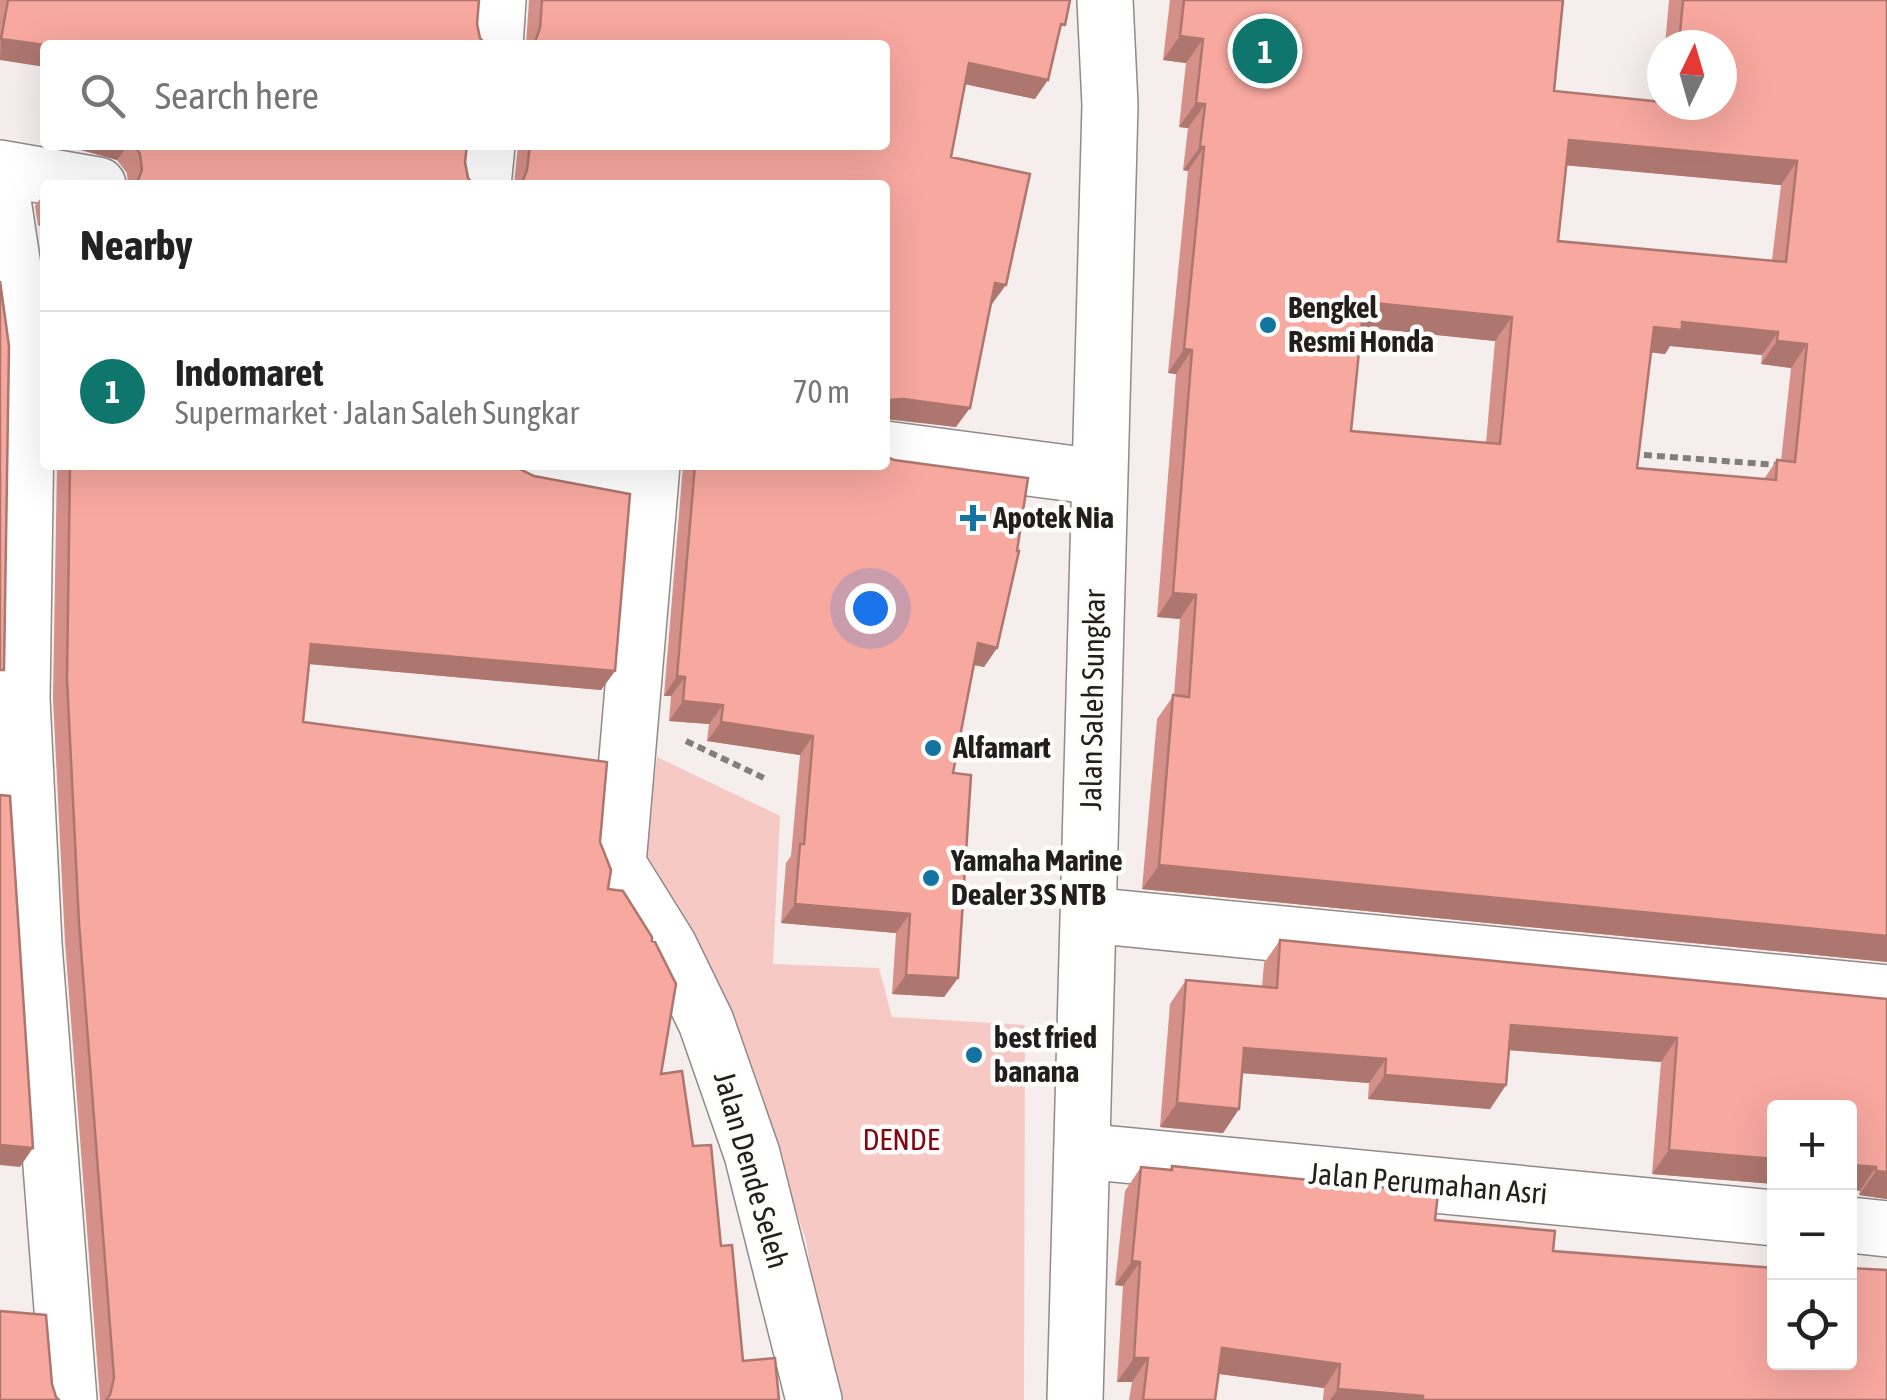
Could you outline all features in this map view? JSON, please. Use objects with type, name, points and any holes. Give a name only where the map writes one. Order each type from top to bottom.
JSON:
[{"type":"main road","points":[[495,40],[498,0]]},
{"type":"main road","name":"Jalan Saleh Sungkar","points":[[1075,1400],[1110,104],[1105,0]]},
{"type":"main road","points":[[483,180],[486,150]]},
{"type":"main road","points":[[0,168],[69,180]]},
{"type":"main road","points":[[0,180],[36,362],[22,699],[35,962],[69,1400]]},
{"type":"main road","points":[[890,451],[1097,477]]},
{"type":"main road","points":[[578,470],[650,477]]},
{"type":"main road","name":"Jalan Dende Seleh","points":[[650,477],[618,864],[669,946],[706,1022],[752,1154],[814,1400]]},
{"type":"main road","points":[[1089,915],[1887,993]]},
{"type":"main road","name":"Jalan Perumahan Asri","points":[[1082,1151],[1767,1217]]},
{"type":"main road","points":[[1857,1226],[1887,1228]]},
{"type":"path","points":[[1628,454],[1788,466]]},
{"type":"path","points":[[631,715],[766,779]]},
{"type":"green space","name":"DENDE","points":[[657,757],[780,816],[773,964],[879,968],[892,1017],[1025,1025],[1024,1400],[830,1400],[806,1240],[725,1007],[644,856]]},
{"type":"building","points":[[8,0],[479,0],[477,24],[482,40],[40,40],[40,44],[1,39]]},
{"type":"building","points":[[542,0],[1070,0],[1048,80],[969,63],[951,157],[1030,174],[1006,285],[995,283],[970,408],[890,400],[890,180],[523,180],[529,150],[890,150],[890,40],[536,40]]},
{"type":"building","points":[[1184,0],[1563,0],[1554,91],[1647,100],[1647,120],[1737,120],[1737,30],[1680,30],[1683,0],[1887,0],[1887,936],[1159,865],[1173,695],[1189,697],[1196,595],[1173,593],[1192,350],[1184,349],[1204,147],[1200,147],[1205,104],[1196,103],[1203,39],[1180,36]],"holes":[[[1569,140],[1797,161],[1786,262],[1558,241]],[[1364,302],[1512,317],[1500,444],[1351,431]],[[1682,322],[1778,332],[1777,341],[1807,344],[1795,462],[1777,460],[1776,480],[1637,468],[1654,327],[1682,330]]]},
{"type":"building","points":[[137,150],[466,150],[470,180],[138,180],[142,170]]},
{"type":"building","points":[[0,281],[9,346],[4,670],[0,670]]},
{"type":"building","points":[[890,458],[1028,478],[1019,551],[997,648],[978,643],[953,773],[971,775],[958,978],[906,975],[910,914],[795,904],[813,736],[721,722],[723,705],[683,701],[685,677],[677,676],[695,470],[890,470]]},
{"type":"building","points":[[70,470],[522,470],[534,476],[630,494],[615,671],[311,644],[303,722],[607,762],[600,842],[611,870],[608,889],[623,891],[676,984],[661,1074],[682,1071],[693,1146],[711,1145],[721,1246],[732,1245],[743,1361],[775,1358],[779,1400],[106,1400],[114,1378],[79,923],[67,679]]},
{"type":"building","points":[[0,795],[10,796],[33,1148],[0,1145]]},
{"type":"building","points":[[1280,940],[1887,999],[1887,1172],[1857,1166],[1857,1100],[1767,1100],[1767,1158],[1669,1150],[1677,1038],[1511,1025],[1506,1085],[1385,1075],[1386,1059],[1244,1048],[1239,1109],[1177,1103],[1186,980],[1277,988]]},
{"type":"building","points":[[1172,1166],[1438,1193],[1435,1220],[1555,1231],[1553,1251],[1767,1267],[1767,1370],[1857,1370],[1857,1268],[1887,1270],[1887,1400],[1423,1400],[1423,1396],[1338,1389],[1340,1364],[1222,1348],[1215,1400],[1143,1400],[1148,1358],[1134,1358],[1140,1262],[1132,1261],[1141,1167],[1172,1170]]},
{"type":"building","points":[[0,1311],[46,1315],[52,1384],[59,1400],[0,1400]]},
{"type":"place","name":"Indomaret","points":[[1265,51]]},
{"type":"place","name":"Bengkel Resmi Honda","points":[[1268,325]]},
{"type":"place","name":"Apotek Nia","points":[[973,518]]},
{"type":"place","name":"Alfamart","points":[[933,748]]},
{"type":"place","name":"Yamaha Marine Dealer 3S NTB","points":[[931,878]]},
{"type":"place","name":"best fried banana","points":[[974,1055]]}]
